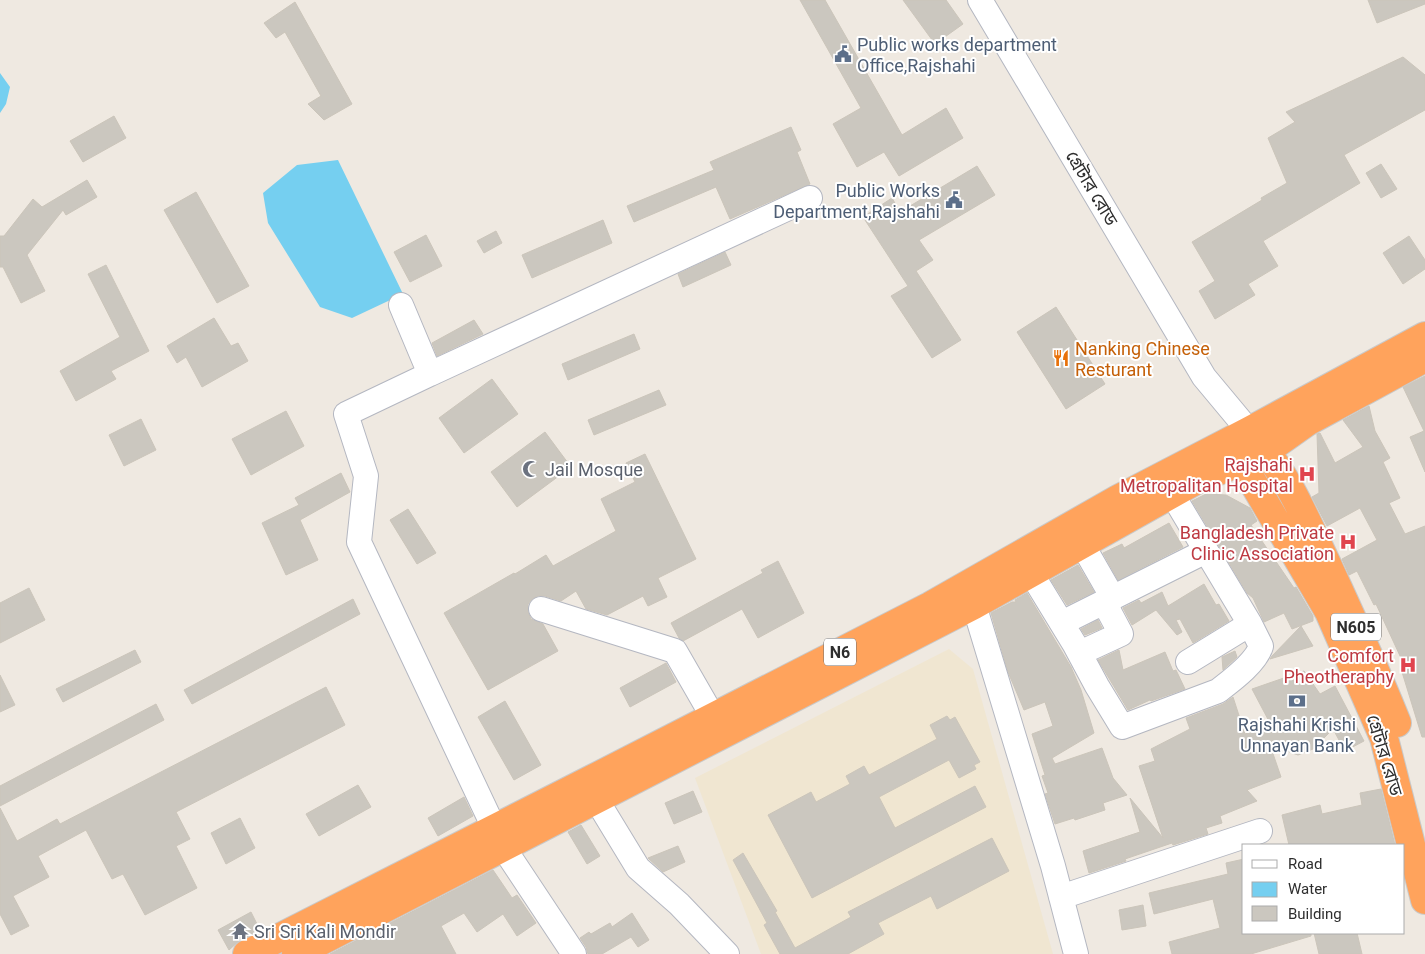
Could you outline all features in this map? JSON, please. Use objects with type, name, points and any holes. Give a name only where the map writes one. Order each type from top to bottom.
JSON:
[{"type":"highway","name":"N6","points":[[247,954],[498,838],[596,799],[968,596],[1118,499],[1307,422],[1425,336]]},
{"type":"highway","name":"N6","points":[[296,954],[713,717],[968,596],[1031,573],[1183,488],[1246,446],[1378,372],[1425,358]]},
{"type":"highway","points":[[1292,490],[1291,463],[1295,442],[1307,422]]},
{"type":"highway","name":"গ্রেটার রোড","points":[[1246,446],[1292,490],[1372,663],[1401,732],[1425,839]]},
{"type":"highway","name":"গ্রেটার রোড","points":[[1246,446],[1264,502],[1329,612],[1384,738],[1425,900]]},
{"type":"highway","points":[[1183,488],[1224,483],[1242,489],[1264,502]]},
{"type":"street","name":"গ্রেটার রোড","points":[[980,0],[1246,446]]},
{"type":"street","points":[[574,954],[498,838],[359,542],[366,476],[346,414],[810,198]]},
{"type":"street","points":[[401,305],[430,374]]},
{"type":"street","points":[[1031,573],[1122,727],[1218,691],[1246,667],[1260,650],[1259,640],[1206,551],[1183,488]]},
{"type":"street","points":[[1080,653],[1121,634],[1108,600],[1082,544]]},
{"type":"street","points":[[1062,623],[1206,551]]},
{"type":"street","points":[[968,596],[1048,849],[1076,954]]},
{"type":"street","points":[[541,609],[674,651],[713,717]]},
{"type":"street","points":[[1188,662],[1250,624]]},
{"type":"street","points":[[596,799],[638,868],[679,904],[727,954]]},
{"type":"street","points":[[1061,897],[1260,831]]},
{"type":"shaded area","points":[[949,649],[973,669],[1053,954],[761,954],[695,778]]},
{"type":"water","points":[[0,73],[10,87],[6,104],[0,113]]},
{"type":"water","points":[[338,160],[403,294],[352,318],[320,307],[268,223],[263,193],[297,165]]},
{"type":"building","points":[[800,0],[825,0],[902,135],[946,108],[963,138],[899,176],[884,152],[857,167],[833,124],[861,108]]},
{"type":"building","points":[[903,0],[946,0],[963,24],[935,44]]},
{"type":"building","points":[[1368,0],[1425,0],[1425,4],[1377,23]]},
{"type":"building","points":[[295,2],[352,104],[324,120],[308,104],[321,96],[285,32],[276,38],[264,23]]},
{"type":"building","points":[[1403,57],[1425,75],[1425,110],[1344,155],[1360,183],[1263,241],[1278,266],[1248,284],[1255,295],[1215,319],[1199,291],[1215,281],[1192,242],[1287,183],[1268,138],[1295,122],[1286,112]]},
{"type":"building","points":[[114,116],[126,138],[83,162],[70,141]]},
{"type":"building","points":[[791,127],[801,150],[797,152],[810,184],[730,219],[716,187],[634,222],[627,206],[714,170],[710,162]]},
{"type":"building","points":[[1381,164],[1397,189],[1381,198],[1366,173]]},
{"type":"building","points":[[977,166],[995,195],[919,240],[933,260],[916,271],[961,340],[932,358],[891,296],[908,286],[863,217],[892,198],[900,212]]},
{"type":"building","points":[[87,180],[97,197],[66,215],[63,210],[27,255],[45,291],[21,303],[3,267],[0,267],[0,236],[4,236],[33,199],[42,207]]},
{"type":"building","points":[[196,192],[249,286],[217,303],[164,210]]},
{"type":"building","points":[[603,220],[612,243],[532,278],[522,255]]},
{"type":"building","points":[[496,231],[502,243],[484,253],[477,241]]},
{"type":"building","points":[[426,235],[442,266],[410,282],[394,252]]},
{"type":"building","points":[[1409,236],[1425,260],[1425,269],[1403,284],[1383,253]]},
{"type":"building","points":[[725,252],[731,265],[683,287],[678,274]]},
{"type":"building","points":[[106,265],[149,351],[111,371],[116,379],[76,401],[60,371],[120,337],[88,274]]},
{"type":"building","name":"Nanking Chinese Resturant","points":[[1056,307],[1105,384],[1066,409],[1017,332]]},
{"type":"building","points":[[214,318],[231,346],[238,343],[248,361],[202,387],[186,357],[177,363],[167,346]]},
{"type":"building","points":[[474,320],[483,334],[437,356],[432,343]]},
{"type":"building","points":[[634,334],[640,349],[568,380],[562,364]]},
{"type":"building","points":[[1425,376],[1425,472],[1410,437],[1424,431],[1403,387]]},
{"type":"building","points":[[492,379],[518,414],[464,453],[439,418]]},
{"type":"building","points":[[659,390],[666,405],[594,435],[588,420]]},
{"type":"building","points":[[1369,406],[1375,431],[1390,458],[1383,462],[1400,498],[1389,503],[1405,534],[1425,526],[1425,737],[1422,737],[1402,672],[1407,671],[1376,604],[1374,605],[1357,571],[1349,575],[1342,559],[1377,540],[1360,508],[1327,526],[1312,497],[1319,493],[1317,434],[1320,433],[1335,463],[1363,447],[1343,420]]},
{"type":"building","points":[[286,411],[304,446],[251,475],[232,439]]},
{"type":"building","points":[[141,419],[156,450],[124,466],[109,435]]},
{"type":"building","name":"Jail Mosque","points":[[545,432],[571,467],[517,507],[491,472]]},
{"type":"building","points":[[645,454],[696,559],[658,578],[667,597],[648,606],[643,596],[607,615],[586,609],[576,591],[561,601],[545,596],[538,596],[532,599],[528,604],[528,612],[531,619],[543,624],[558,651],[488,690],[444,613],[546,555],[553,566],[616,531],[601,499],[635,482],[626,463]]},
{"type":"building","points":[[341,473],[350,492],[300,520],[318,560],[286,575],[262,523],[299,505],[295,498]]},
{"type":"building","points":[[1206,494],[1226,495],[1250,508],[1257,521],[1251,525],[1294,588],[1296,587],[1313,616],[1313,621],[1292,629],[1284,613],[1264,622],[1253,598],[1247,593],[1192,501]]},
{"type":"building","points":[[408,509],[436,553],[417,564],[390,520]]},
{"type":"building","points":[[1169,523],[1183,547],[1118,580],[1103,553],[1122,544],[1124,548]]},
{"type":"building","points":[[778,561],[804,613],[758,638],[742,609],[683,641],[679,638],[671,623],[763,573],[761,570]]},
{"type":"building","points":[[1078,565],[1094,592],[1067,605],[1051,580]]},
{"type":"building","points":[[1204,584],[1216,605],[1219,604],[1229,621],[1193,643],[1180,619],[1176,620],[1182,632],[1177,635],[1156,610],[1132,625],[1123,608],[1139,600],[1141,603],[1162,592],[1168,606]]},
{"type":"building","points":[[29,588],[45,620],[0,643],[0,603]]},
{"type":"building","points":[[1027,593],[1071,667],[1081,690],[1094,733],[1052,758],[1055,764],[1102,748],[1113,778],[1127,795],[1103,803],[1105,810],[1075,820],[1074,818],[1055,824],[1045,794],[1048,793],[1042,776],[1045,775],[1032,734],[1053,726],[1045,702],[1024,710],[1008,672],[991,613],[1012,602],[1016,602],[1015,600]]},
{"type":"building","points":[[353,599],[360,614],[192,704],[184,690]]},
{"type":"building","points":[[1098,620],[1102,628],[1085,635],[1081,629]]},
{"type":"building","points":[[1301,626],[1313,646],[1270,659],[1272,656]]},
{"type":"building","points":[[135,650],[141,662],[63,702],[56,689]]},
{"type":"building","points":[[1119,650],[1123,670],[1165,652],[1173,671],[1176,670],[1185,689],[1150,700],[1128,710],[1098,660]]},
{"type":"building","points":[[1235,651],[1237,657],[1223,670],[1222,657]]},
{"type":"building","points":[[666,663],[676,682],[630,707],[620,688]]},
{"type":"building","points":[[1304,671],[1320,694],[1335,686],[1364,741],[1345,751],[1333,729],[1313,749],[1298,755],[1270,745],[1281,777],[1247,790],[1257,801],[1220,816],[1222,823],[1206,828],[1208,834],[1173,845],[1172,843],[1089,873],[1083,851],[1140,832],[1130,798],[1163,838],[1139,766],[1155,761],[1151,749],[1190,729],[1186,718],[1223,704],[1233,697],[1245,734],[1271,725],[1252,689]]},
{"type":"building","points":[[0,675],[15,705],[0,712]]},
{"type":"building","points":[[326,687],[345,725],[176,812],[190,839],[176,846],[197,888],[145,915],[123,874],[112,879],[86,830],[38,856],[49,877],[13,896],[29,926],[11,935],[0,914],[0,808],[17,841],[57,819],[60,824]]},
{"type":"building","points":[[505,701],[541,765],[514,780],[478,717]]},
{"type":"building","points":[[156,704],[164,720],[0,806],[0,786]]},
{"type":"building","points":[[947,716],[950,720],[955,717],[980,762],[974,765],[976,769],[959,778],[949,760],[879,797],[895,828],[975,786],[986,807],[812,898],[768,815],[811,792],[816,802],[850,784],[846,776],[864,766],[869,775],[937,739],[930,725]]},
{"type":"building","points":[[358,785],[371,807],[319,836],[306,814]]},
{"type":"building","points":[[1381,789],[1395,844],[1289,844],[1282,815],[1320,805],[1322,814],[1362,805],[1360,793]]},
{"type":"building","points":[[693,791],[702,812],[674,824],[665,803]]},
{"type":"building","points":[[464,797],[473,816],[438,836],[428,818]]},
{"type":"building","points":[[240,818],[255,848],[226,864],[211,833]]},
{"type":"building","points":[[581,825],[600,856],[587,864],[568,832]]},
{"type":"building","points":[[992,838],[1009,871],[937,909],[931,896],[878,923],[884,934],[848,954],[780,954],[764,925],[767,923],[733,860],[743,853],[777,911],[775,912],[795,948],[851,917],[848,912]]},
{"type":"building","points":[[678,846],[685,862],[663,872],[648,858]]},
{"type":"building","points":[[1242,859],[1242,934],[1311,934],[1311,936],[1251,954],[1172,954],[1169,942],[1220,928],[1213,899],[1154,914],[1149,893],[1228,874],[1226,863]]},
{"type":"building","points":[[493,870],[512,898],[517,895],[536,923],[517,936],[503,914],[477,932],[464,913],[441,926],[456,954],[330,954]]},
{"type":"building","points":[[1143,905],[1146,926],[1122,930],[1119,910]]},
{"type":"building","name":"Sri Sri Kali Mondir","points":[[251,912],[260,930],[240,940],[229,950],[218,930]]},
{"type":"building","points":[[632,913],[649,940],[638,947],[631,937],[602,954],[588,954],[580,938],[610,923],[612,927]]},
{"type":"building","points":[[1314,934],[1357,934],[1362,954],[1319,954]]},
{"type":"place","name":"Public works department Office,Rajshahi","points":[[843,54]]},
{"type":"place","name":"Public Works Department,Rajshahi","points":[[954,200]]},
{"type":"place","name":"Nanking Chinese Resturant","points":[[1061,358]]},
{"type":"place","name":"Jail Mosque","points":[[531,469]]},
{"type":"place","name":"Rajshahi Metropalitan Hospital","points":[[1307,474]]},
{"type":"place","name":"Bangladesh Private Clinic Association","points":[[1348,542]]},
{"type":"place","name":"Comfort Pheotheraphy","points":[[1408,665]]},
{"type":"place","name":"Rajshahi Krishi Unnayan Bank","points":[[1297,701]]},
{"type":"place","name":"Sri Sri Kali Mondir","points":[[240,931]]}]
